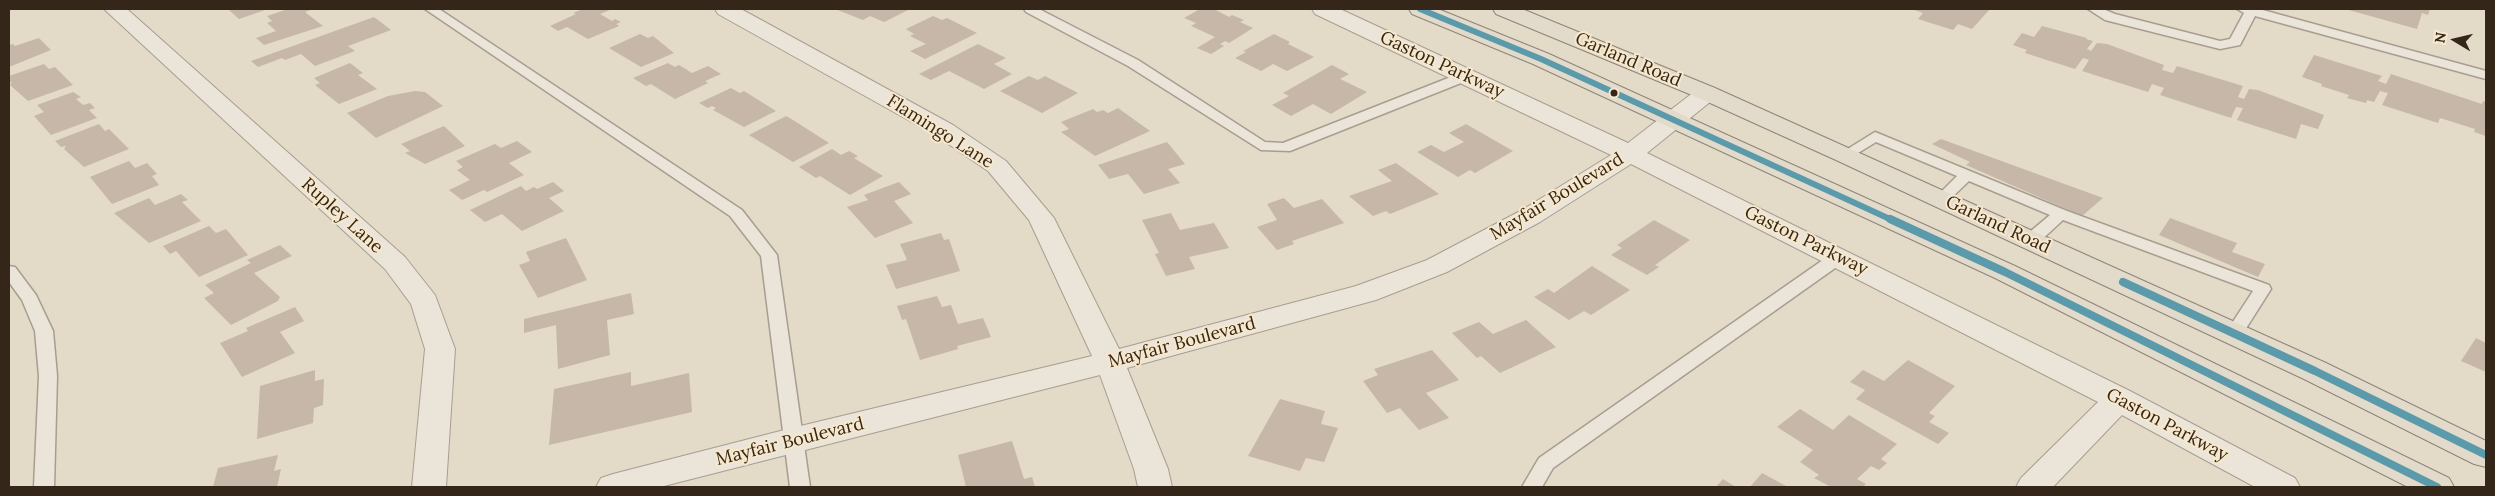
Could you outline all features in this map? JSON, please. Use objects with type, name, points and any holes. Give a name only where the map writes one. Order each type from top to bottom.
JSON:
[{"type":"main road","name":"Garland Road","points":[[1420,9],[1541,59],[2005,272],[2437,487]]},
{"type":"main road","name":"Garland Road","points":[[1504,9],[1707,93],[1942,199],[2234,334],[2486,455]]},
{"type":"street","name":"Rupley Lane","points":[[114,9],[395,263],[425,302],[440,349],[429,487]]},
{"type":"street","name":"Flamingo Lane","points":[[726,9],[944,130],[997,166],[1041,218],[1110,362],[1151,469],[1155,487]]},
{"type":"street","name":"Gaston Parkway","points":[[1323,9],[1630,154],[1839,257],[2119,399],[2283,487]]},
{"type":"street","name":"Mayfair Boulevard","points":[[613,487],[792,440],[1110,362],[1366,293],[1437,266],[1530,216],[1630,154],[1707,93]]},
{"type":"street","points":[[2033,487],[2119,399]]},
{"type":"lane","points":[[431,9],[736,214],[769,255],[792,440],[800,487]]},
{"type":"lane","points":[[1030,9],[1133,63],[1261,146],[1284,148],[1466,76]]},
{"type":"lane","points":[[2094,9],[2110,17],[2203,42],[2220,44],[2235,42],[2249,10],[2486,75]]},
{"type":"lane","points":[[1845,155],[1875,136],[2061,214],[2263,288],[2234,334]]},
{"type":"lane","points":[[1942,199],[1967,175]]},
{"type":"lane","points":[[2031,240],[2061,214]]},
{"type":"lane","points":[[1532,487],[1546,463],[1839,257]]},
{"type":"lane","points":[[9,271],[30,298],[44,331],[48,376],[44,487]]},
{"type":"building","points":[[228,9],[268,9],[239,19]]},
{"type":"building","points":[[288,9],[313,9],[305,12],[323,26],[264,45],[256,38],[276,31],[267,23],[272,21],[267,16]]},
{"type":"building","points":[[583,9],[612,9],[600,14],[612,21],[615,19],[621,22],[616,24],[619,26],[588,39],[567,27],[558,31],[550,26]]},
{"type":"building","points":[[835,9],[910,9],[884,22],[870,16],[863,20]]},
{"type":"building","points":[[1200,9],[1214,9],[1229,17],[1232,15],[1244,20],[1240,22],[1253,28],[1229,43],[1225,41],[1220,44],[1224,46],[1211,54],[1197,48],[1215,37],[1191,26],[1196,23],[1184,18]]},
{"type":"building","points":[[1911,9],[1990,9],[1972,29],[1958,24],[1953,30],[1918,19],[1923,13]]},
{"type":"building","points":[[2345,9],[2430,9],[2428,15],[2422,13],[2417,29]]},
{"type":"building","points":[[933,16],[942,20],[947,18],[977,33],[925,59],[910,51],[926,44],[910,36],[914,34],[906,29]]},
{"type":"building","points":[[374,17],[391,30],[348,46],[355,51],[315,66],[301,54],[285,60],[282,58],[258,67],[251,61]]},
{"type":"building","points":[[2042,26],[2093,41],[2087,49],[2091,51],[2097,43],[2107,44],[2164,65],[2162,70],[2173,73],[2177,66],[2243,86],[2238,97],[2244,99],[2249,89],[2258,90],[2324,115],[2318,129],[2301,124],[2296,139],[2237,120],[2243,108],[2236,107],[2231,118],[2160,95],[2164,88],[2152,84],[2148,92],[2082,71],[2089,60],[2083,58],[2075,69],[2025,53],[2027,50],[2013,45],[2022,33],[2034,37]]},
{"type":"building","points":[[640,34],[648,38],[653,36],[674,53],[641,67],[609,48]]},
{"type":"building","points":[[1274,34],[1290,42],[1288,44],[1314,57],[1287,71],[1273,64],[1261,71],[1235,58],[1246,52],[1243,51]]},
{"type":"building","points":[[39,38],[51,50],[9,67],[9,45],[13,44],[15,46]]},
{"type":"building","points":[[978,44],[1006,58],[994,64],[1012,74],[984,89],[949,71],[931,80],[919,74]]},
{"type":"building","points":[[2314,55],[2382,76],[2378,81],[2386,84],[2391,74],[2482,104],[2483,101],[2486,102],[2486,136],[2474,132],[2475,129],[2440,118],[2438,123],[2382,105],[2388,93],[2380,91],[2374,102],[2367,100],[2366,103],[2347,98],[2349,95],[2321,86],[2322,84],[2302,77]]},
{"type":"building","points":[[350,63],[363,73],[358,75],[377,89],[339,104],[315,85],[320,83],[314,78]]},
{"type":"building","points":[[668,63],[675,67],[679,65],[692,73],[708,66],[721,74],[705,81],[708,83],[675,99],[651,84],[646,86],[633,78]]},
{"type":"building","points":[[44,64],[49,69],[55,67],[73,85],[28,101],[10,85],[12,82],[9,83],[9,76]]},
{"type":"building","points":[[1332,65],[1349,74],[1340,79],[1367,92],[1331,114],[1313,104],[1291,116],[1272,105],[1289,96],[1283,93]]},
{"type":"building","points":[[1029,76],[1038,80],[1045,76],[1078,93],[1042,113],[1000,91]]},
{"type":"building","points":[[731,88],[740,93],[744,91],[776,111],[744,127],[713,110],[716,108],[712,106],[708,108],[699,103]]},
{"type":"building","points":[[415,91],[425,92],[443,106],[376,138],[347,113],[388,96]]},
{"type":"building","points":[[73,92],[81,97],[76,99],[83,105],[90,103],[95,108],[89,110],[97,118],[51,135],[34,116],[44,112],[37,105]]},
{"type":"building","points":[[1118,108],[1150,131],[1095,156],[1061,132],[1069,129],[1061,122],[1093,109],[1097,112],[1103,110],[1108,113]]},
{"type":"building","points":[[786,116],[829,143],[793,162],[749,135]]},
{"type":"building","points":[[99,124],[105,131],[109,129],[129,149],[84,167],[64,149],[66,146],[61,147],[55,141]]},
{"type":"building","points":[[1466,124],[1513,151],[1475,173],[1470,170],[1458,177],[1417,152],[1431,145],[1444,152],[1464,142],[1449,133]]},
{"type":"building","points":[[444,126],[465,146],[425,164],[405,153],[410,151],[401,144]]},
{"type":"building","points":[[1941,139],[2103,198],[2082,216],[1966,165],[1970,162],[1932,144]]},
{"type":"building","points":[[517,141],[532,152],[509,163],[524,175],[487,192],[484,190],[462,200],[449,190],[470,180],[457,170],[463,167],[456,161],[495,144],[501,148]]},
{"type":"building","points":[[1167,142],[1185,164],[1168,169],[1180,183],[1144,194],[1128,174],[1109,179],[1098,165]]},
{"type":"building","points":[[832,149],[841,155],[849,151],[858,156],[854,158],[883,176],[850,195],[820,176],[816,178],[799,167]]},
{"type":"building","points":[[129,161],[135,168],[147,163],[157,174],[152,176],[159,185],[112,204],[90,177]]},
{"type":"building","points":[[1396,163],[1439,194],[1390,214],[1386,211],[1373,216],[1349,196],[1392,181],[1378,170]]},
{"type":"building","points":[[553,182],[564,191],[549,198],[564,211],[522,231],[502,214],[485,222],[470,210],[521,186],[526,191],[534,187],[537,189]]},
{"type":"building","points":[[899,182],[911,194],[894,201],[913,223],[875,238],[847,207],[868,200],[864,195]]},
{"type":"building","points":[[181,194],[188,200],[182,202],[201,221],[149,243],[114,213],[149,198],[155,205]]},
{"type":"building","points":[[1284,198],[1294,208],[1322,199],[1344,223],[1292,241],[1294,244],[1277,250],[1257,227],[1277,220],[1267,204]]},
{"type":"building","points":[[1171,213],[1180,230],[1214,223],[1229,248],[1189,257],[1195,269],[1166,276],[1155,254],[1159,253],[1142,220]]},
{"type":"building","points":[[2170,218],[2237,243],[2232,252],[2265,264],[2258,277],[2159,235]]},
{"type":"building","points":[[1654,220],[1690,240],[1655,265],[1659,267],[1647,275],[1611,255],[1622,248],[1617,245]]},
{"type":"building","points":[[209,226],[216,233],[226,229],[248,255],[199,277],[176,251],[170,254],[163,246]]},
{"type":"building","points":[[941,233],[944,240],[949,239],[960,271],[896,289],[886,265],[907,260],[900,244]]},
{"type":"building","points":[[566,238],[587,280],[538,298],[519,265],[530,261],[526,252]]},
{"type":"building","points":[[280,245],[292,256],[254,273],[280,297],[278,301],[231,325],[204,298],[214,293],[205,285],[251,263],[247,260]]},
{"type":"building","points":[[1592,266],[1630,290],[1591,315],[1584,311],[1569,320],[1534,297],[1548,289],[1554,293]]},
{"type":"building","points":[[631,293],[634,314],[607,320],[610,355],[558,369],[556,325],[524,333],[524,319]]},
{"type":"building","points":[[937,296],[942,307],[951,305],[958,324],[983,318],[991,337],[957,346],[958,349],[920,360],[906,319],[902,320],[897,306]]},
{"type":"building","points":[[295,307],[304,321],[280,332],[295,353],[242,377],[220,343],[248,331],[246,328]]},
{"type":"building","points":[[1526,320],[1556,347],[1500,373],[1481,356],[1477,358],[1452,333],[1479,322],[1493,334]]},
{"type":"building","points":[[2476,338],[2486,343],[2486,372],[2461,361]]},
{"type":"building","points":[[1432,350],[1459,380],[1426,393],[1449,418],[1419,430],[1400,408],[1387,413],[1363,381],[1378,375],[1374,369]]},
{"type":"building","points":[[1908,360],[1955,386],[1929,413],[1935,416],[1929,422],[1949,433],[1938,444],[1856,399],[1865,390],[1850,382],[1863,370],[1884,381]]},
{"type":"building","points":[[315,370],[315,381],[324,379],[323,405],[314,408],[313,423],[257,439],[260,386]]},
{"type":"building","points":[[631,372],[631,386],[689,373],[692,412],[549,445],[554,389]]},
{"type":"building","points":[[1280,399],[1325,411],[1321,424],[1338,428],[1324,462],[1306,458],[1300,471],[1248,456]]},
{"type":"building","points":[[1800,409],[1833,430],[1849,415],[1897,444],[1881,459],[1887,463],[1879,470],[1871,466],[1857,479],[1866,484],[1863,487],[1831,487],[1814,478],[1819,475],[1800,462],[1813,450],[1777,427]]},
{"type":"building","points":[[1012,441],[1024,479],[1032,477],[1035,487],[966,487],[958,455]]},
{"type":"building","points":[[278,455],[274,471],[281,469],[277,487],[213,487],[218,468]]},
{"type":"building","points":[[1762,473],[1788,487],[1750,487]]},
{"type":"building","points":[[1723,479],[1736,487],[1716,487]]},
{"type":"transit line","points":[[1420,9],[1541,59],[2005,272],[2437,487]]},
{"type":"transit line","points":[[2123,282],[2315,371],[2486,455]]}]
